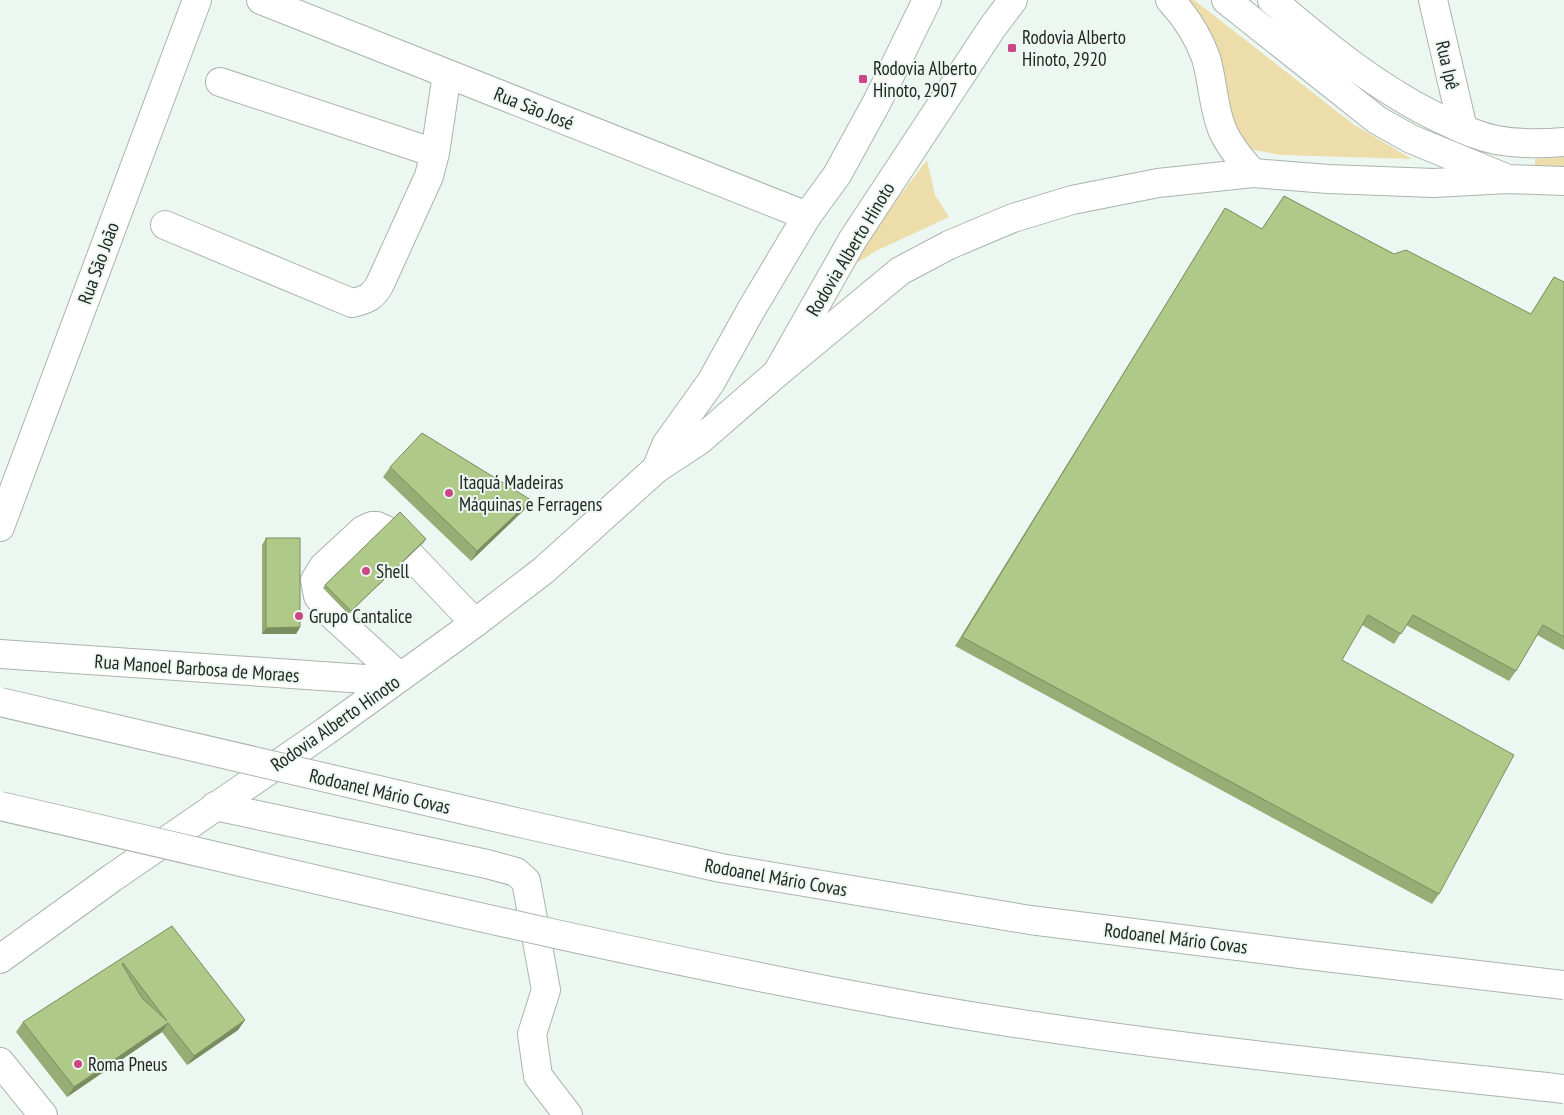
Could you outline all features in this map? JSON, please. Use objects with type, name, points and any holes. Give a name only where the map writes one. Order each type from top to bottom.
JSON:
[{"type":"main road","name":"Rua São João","points":[[0,527],[197,0]]},
{"type":"main road","name":"Rua São José","points":[[261,0],[807,216]]},
{"type":"main road","name":"Rodovia Alberto Hinoto","points":[[0,959],[215,806],[326,731],[475,624],[544,570],[656,469],[700,440],[777,373],[853,239],[992,28],[1014,0]]},
{"type":"main road","points":[[1170,0],[1180,10],[1194,30],[1206,58],[1216,110],[1230,146],[1253,173]]},
{"type":"main road","points":[[1226,0],[1377,120],[1410,138],[1508,179]]},
{"type":"main road","points":[[1272,0],[1331,50],[1377,83],[1420,109],[1463,129],[1494,139],[1516,143],[1564,142]]},
{"type":"main road","name":"Rua Ipê","points":[[1433,0],[1463,129]]},
{"type":"main road","name":"Rodovia Alberto Hinoto","points":[[656,469],[666,445],[711,382],[807,216],[837,175],[877,102],[925,1]]},
{"type":"main road","points":[[165,225],[352,303],[366,300],[374,294],[380,284],[429,176],[435,152],[447,74]]},
{"type":"main road","points":[[220,82],[435,152]]},
{"type":"main road","points":[[777,373],[900,271],[949,245],[1014,218],[1072,200],[1158,183],[1253,173],[1328,179],[1434,183],[1508,179],[1564,181]]},
{"type":"main road","points":[[384,530],[377,526],[372,526],[363,530],[323,567],[315,580],[318,596],[330,613],[397,680]]},
{"type":"main road","points":[[410,555],[475,624]]},
{"type":"main road","name":"Rua Manoel Barbosa de Moraes","points":[[0,654],[397,680]]},
{"type":"main road","name":"Rodoanel Mário Covas","points":[[0,702],[721,868],[1030,920],[1300,954],[1564,984]]},
{"type":"main road","points":[[0,806],[635,952],[908,1005],[1162,1045],[1564,1089]]},
{"type":"main road","points":[[215,806],[516,872],[526,881],[546,990],[532,1034],[538,1076],[568,1115]]},
{"type":"main road","points":[[0,1062],[44,1115]]},
{"type":"shaded area","points":[[1189,0],[1194,0],[1353,124],[1412,159],[1281,155],[1254,150],[1237,140],[1208,34],[1197,10]]},
{"type":"shaded area","points":[[1564,157],[1564,166],[1535,166],[1535,159]]},
{"type":"shaded area","points":[[927,160],[935,195],[949,217],[876,251],[842,272]]},
{"type":"building","points":[[1284,196],[1394,254],[1406,250],[1531,314],[1554,277],[1564,282],[1564,637],[1543,625],[1516,671],[1413,615],[1401,634],[1368,615],[1342,660],[1514,755],[1439,894],[962,637],[1225,208],[1262,229]]},
{"type":"building","name":"Itaquá Madeiras Máquinas e Ferragens","points":[[422,433],[531,500],[477,551],[390,467]]},
{"type":"building","name":"Shell","points":[[400,512],[426,539],[351,611],[325,585]]},
{"type":"building","points":[[266,538],[300,538],[300,627],[266,628]]},
{"type":"building","points":[[172,926],[245,1020],[194,1056],[168,1023],[74,1087],[23,1022]],"holes":[[[123,963],[167,1021],[142,998]]]},
{"type":"place","name":"Rodovia Alberto Hinoto, 2920","points":[[1012,48]]},
{"type":"place","name":"Rodovia Alberto Hinoto, 2907","points":[[863,79]]},
{"type":"place","name":"Itaquá Madeiras Máquinas e Ferragens","points":[[449,493]]},
{"type":"place","name":"Shell","points":[[366,571]]},
{"type":"place","name":"Grupo Cantalice","points":[[299,616]]},
{"type":"place","name":"Roma Pneus","points":[[78,1064]]}]
